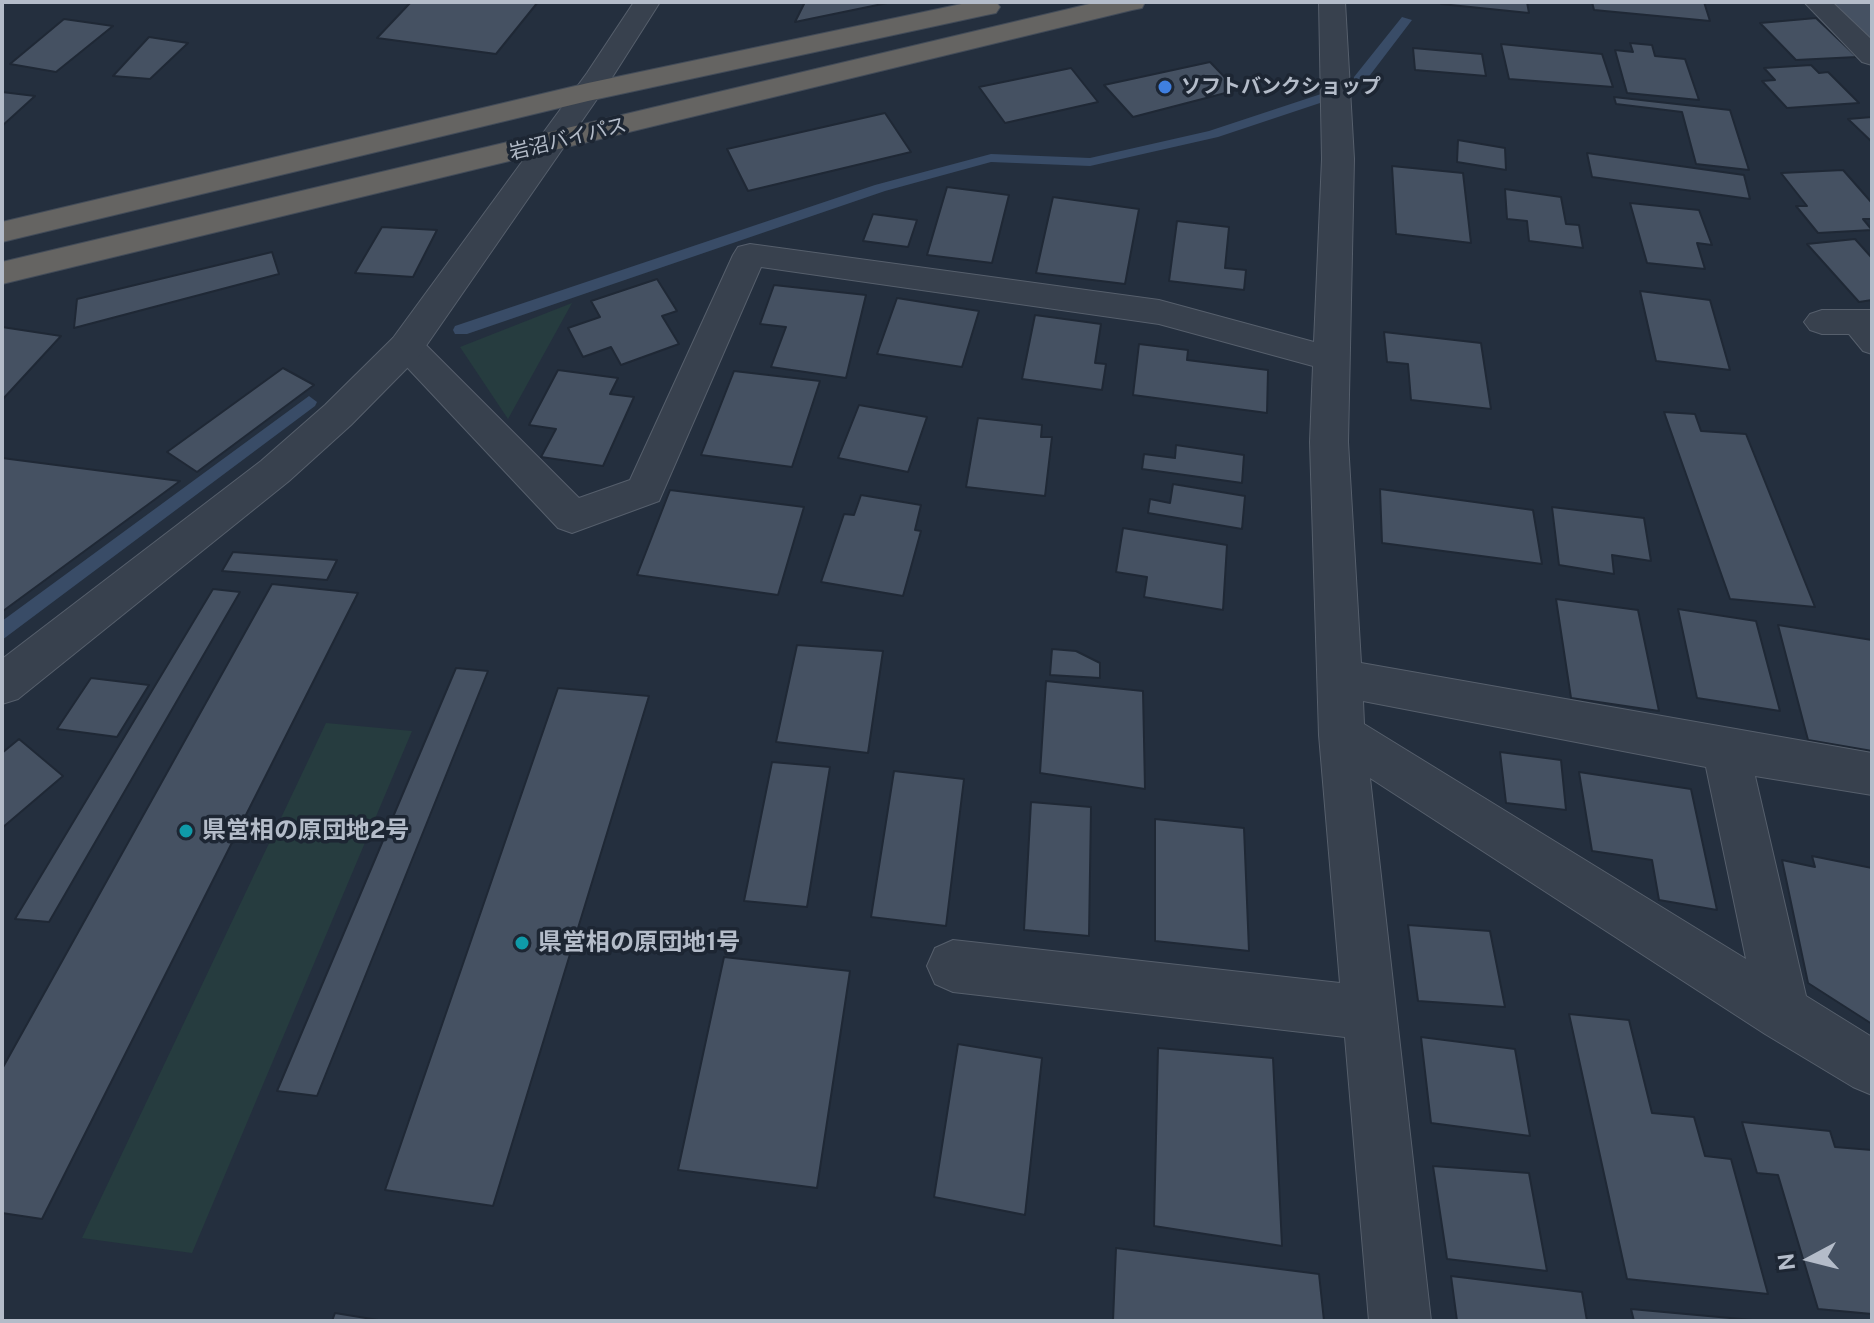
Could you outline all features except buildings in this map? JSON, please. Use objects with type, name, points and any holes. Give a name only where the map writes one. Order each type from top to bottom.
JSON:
[{"type":"highway","name":"岩沼バイパス","points":[[2,232],[588,92],[1009,2]]},
{"type":"highway","name":"岩沼バイパス","points":[[2,273],[1132,2]]},
{"type":"street","points":[[2,685],[275,471],[338,415],[406,347],[588,92],[647,2]]},
{"type":"street","points":[[1332,2],[1338,159],[1329,442],[1342,735],[1400,1321]]},
{"type":"street","points":[[1817,2],[1872,56]]},
{"type":"street","points":[[406,347],[572,517],[645,490],[750,255],[1159,312],[1332,359]]},
{"type":"street","points":[[1340,678],[1872,774]]},
{"type":"street","points":[[1342,735],[1872,1068]]},
{"type":"street","points":[[1726,750],[1784,1015]]},
{"type":"street","points":[[953,966],[1370,1013]]},
{"type":"green space","points":[[572,303],[508,419],[460,347]]},
{"type":"green space","points":[[326,723],[412,731],[192,1253],[82,1238]]},
{"type":"waterway","points":[[1359,80],[1406,20]]},
{"type":"waterway","points":[[461,330],[880,188],[991,158],[1090,162],[1213,134],[1321,98]]},
{"type":"waterway","points":[[2,632],[309,402]]},
{"type":"place","name":"ソフトバンクショップ","points":[[1165,87]]},
{"type":"place","name":"県営相の原団地2号","points":[[186,831]]},
{"type":"place","name":"県営相の原団地1号","points":[[522,943]]}]
